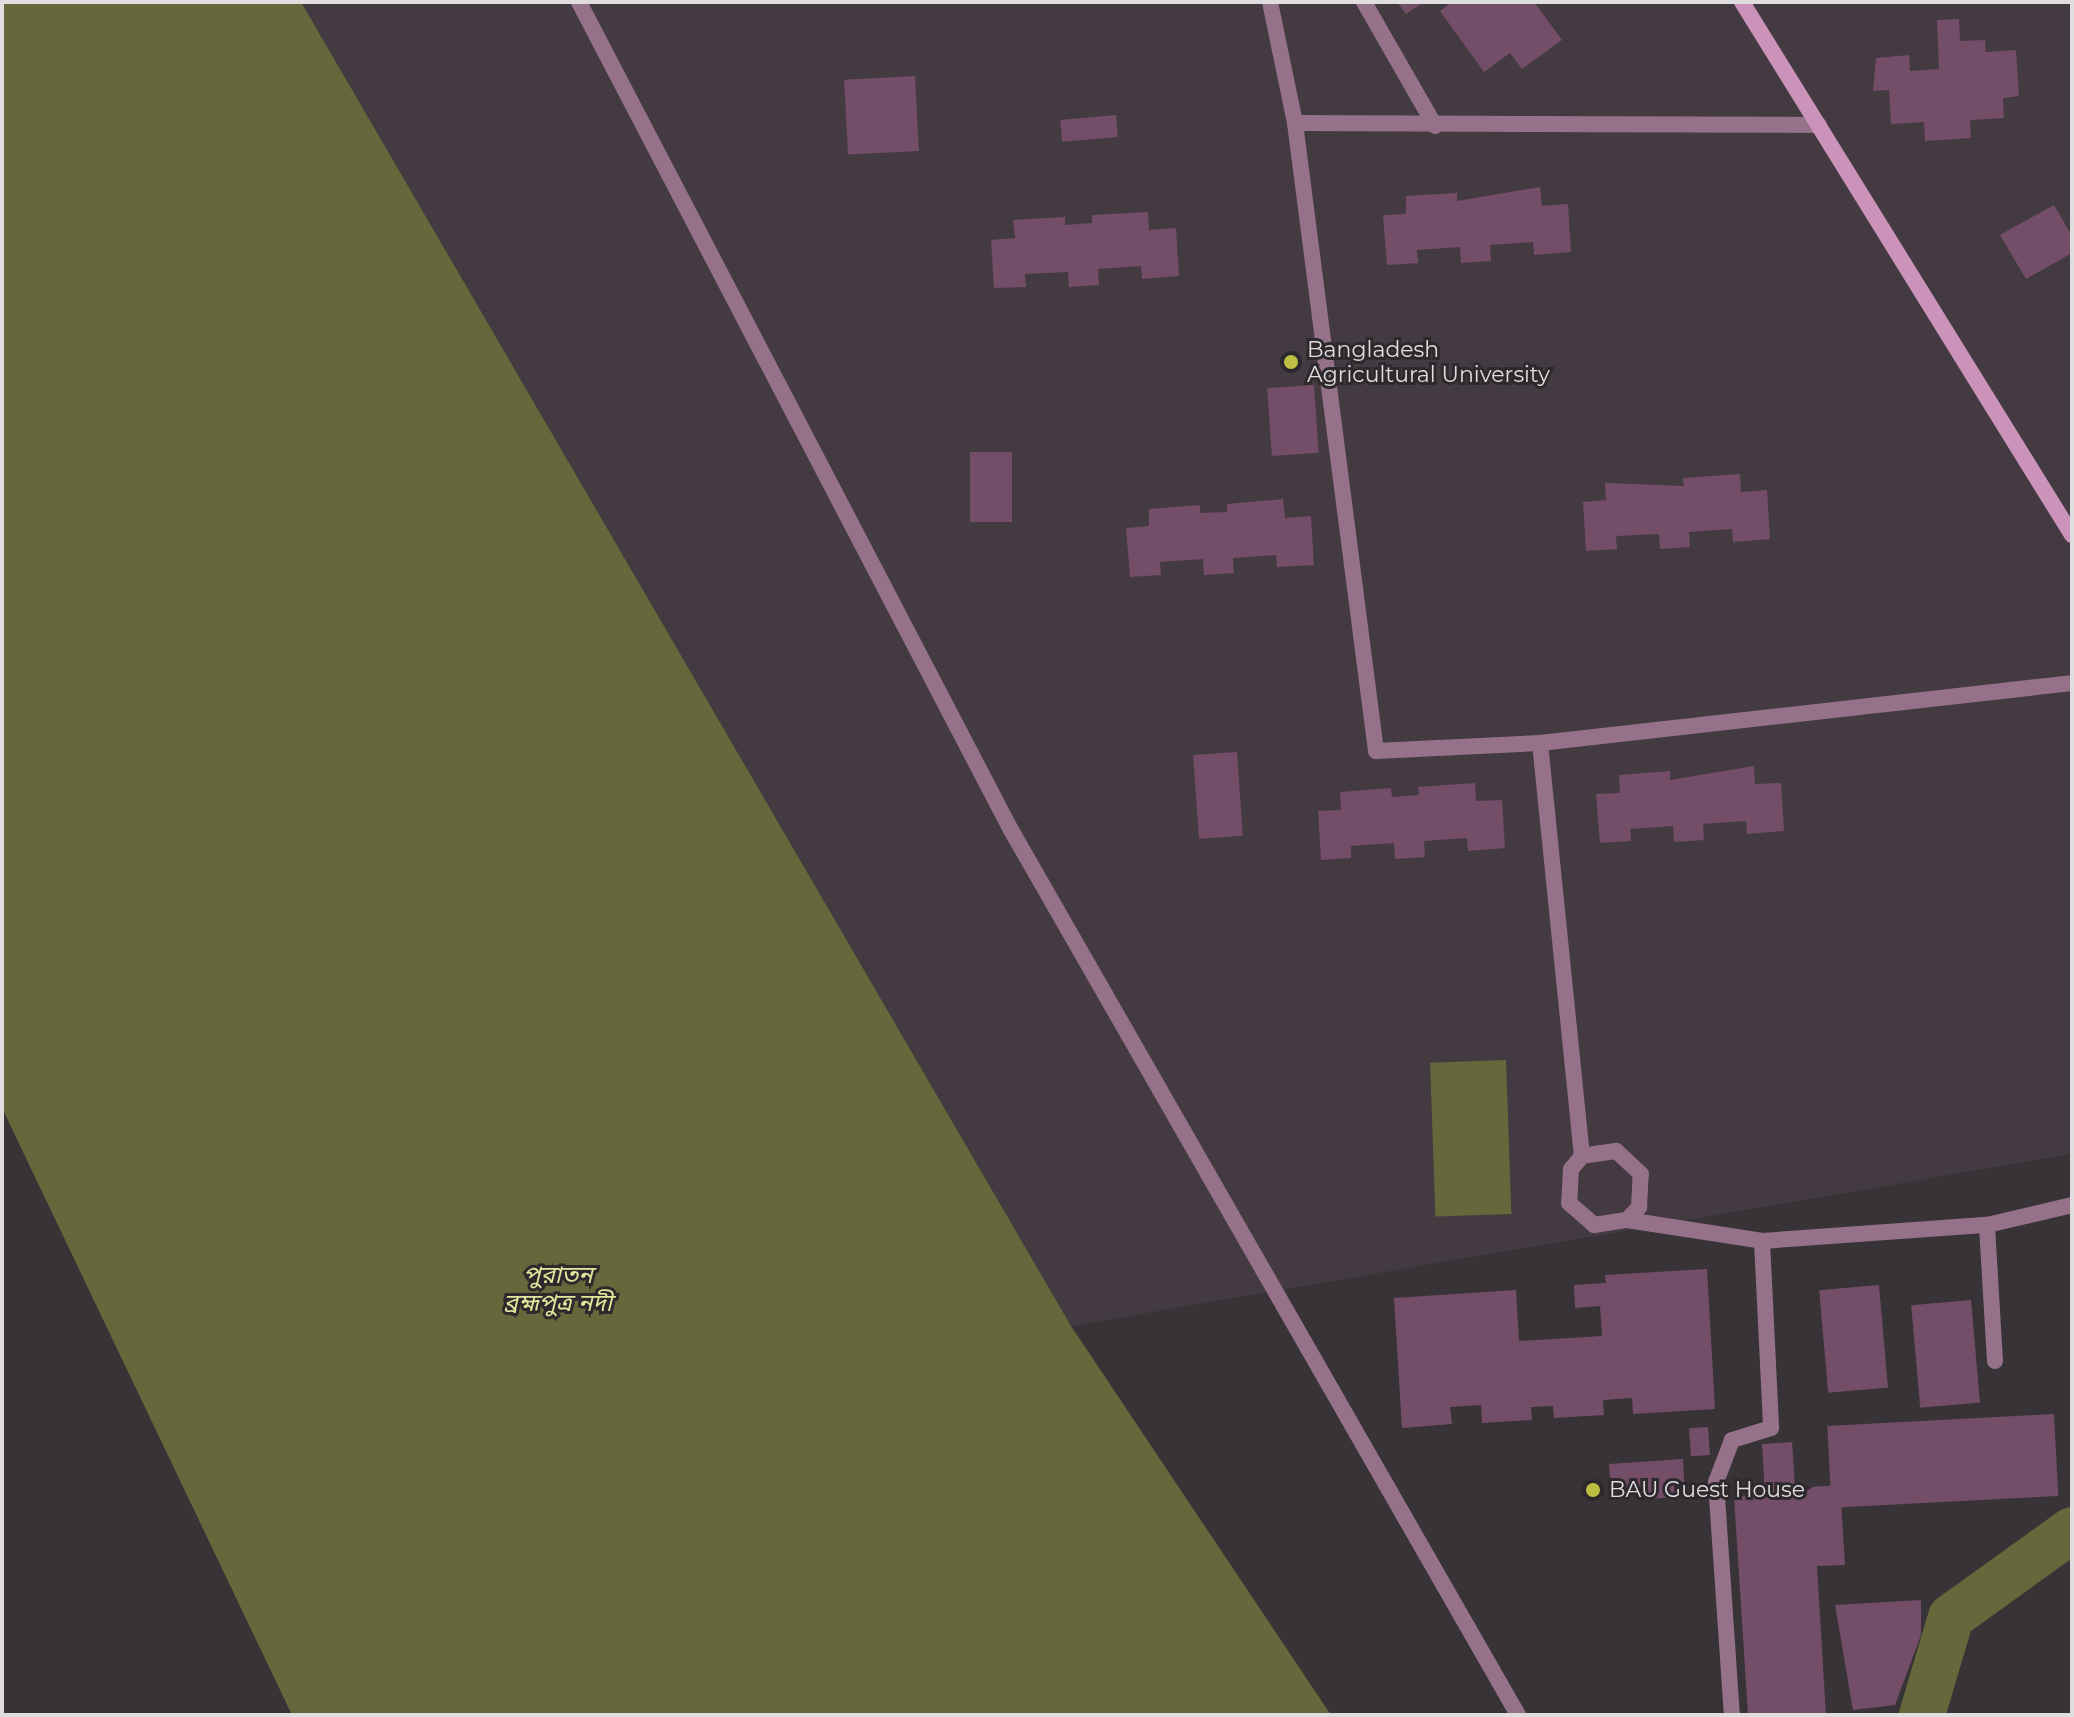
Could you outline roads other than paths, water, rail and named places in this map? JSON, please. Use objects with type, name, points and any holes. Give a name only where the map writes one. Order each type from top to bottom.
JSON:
[{"type":"main road","points":[[1742,2],[2072,535]]},
{"type":"street","points":[[579,2],[1011,830],[1518,1715]]},
{"type":"street","points":[[1270,2],[1295,123],[1376,751],[1540,743],[2072,683]]},
{"type":"street","points":[[1364,2],[1435,126]]},
{"type":"street","points":[[1295,123],[1435,126],[1819,125]]},
{"type":"street","points":[[1540,743],[1582,1156]]},
{"type":"street","points":[[1627,1220],[1639,1207],[1641,1174],[1616,1151],[1582,1156],[1571,1169],[1569,1203],[1594,1225],[1627,1220],[1762,1241],[1987,1225],[2072,1205]]},
{"type":"street","points":[[1987,1225],[1995,1361]]},
{"type":"street","points":[[1732,1715],[1716,1482],[1732,1440],[1771,1428],[1762,1241]]},
{"type":"water","name":"পুরাতন ব্রহ্মপুত্র নদী","points":[[2,2],[301,2],[1071,1326],[1331,1715],[292,1715],[2,1108]]},
{"type":"water","points":[[1506,1060],[1511,1214],[1435,1217],[1430,1063]]},
{"type":"waterway","points":[[1922,1715],[1951,1617],[2072,1530]]},
{"type":"place","name":"Bangladesh Agricultural University","points":[[1291,362]]},
{"type":"place","name":"BAU Guest House","points":[[1593,1490]]}]
